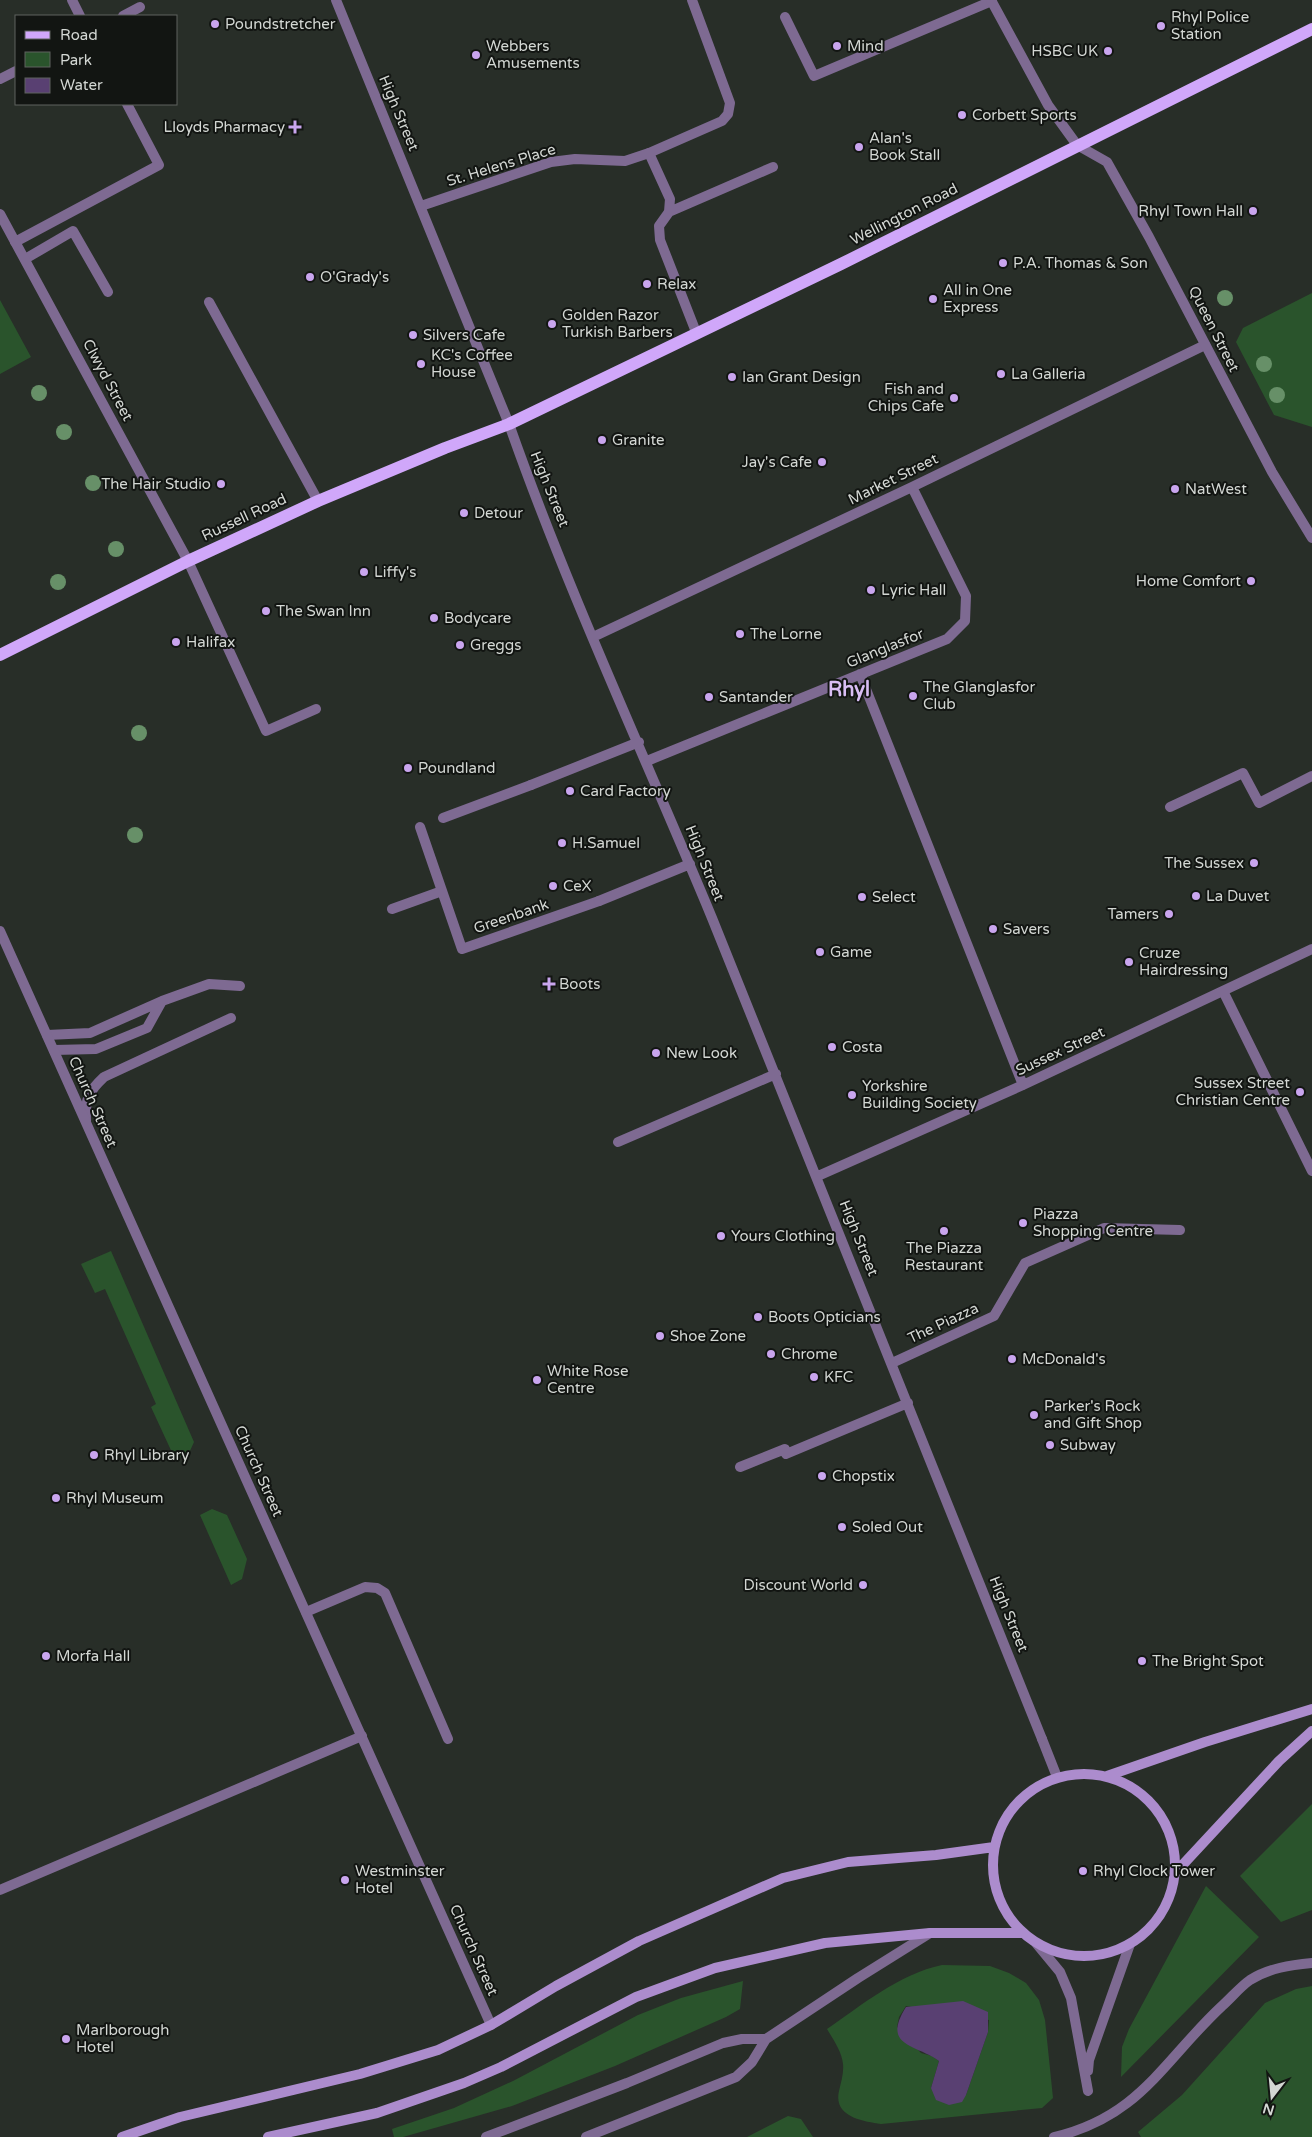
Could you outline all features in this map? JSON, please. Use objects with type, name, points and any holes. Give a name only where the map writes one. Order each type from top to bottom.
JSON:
[{"type":"main road","name":"Wellington Road","points":[[509,424],[696,332],[841,264],[1312,29]]},
{"type":"main road","name":"Russell Road","points":[[0,655],[188,561],[318,501],[445,448],[509,424]]},
{"type":"main road","points":[[1107,1776],[1205,1742],[1312,1709]]},
{"type":"main road","points":[[1176,1872],[1279,1761],[1312,1731]]},
{"type":"main road","points":[[1082,1773],[1107,1776],[1136,1789],[1159,1812],[1173,1840],[1176,1872],[1171,1893],[1162,1914],[1148,1930],[1130,1944],[1107,1954],[1083,1956],[1058,1952],[1036,1943],[1023,1933],[1008,1915],[997,1894],[992,1870],[994,1847],[1002,1824],[1016,1803],[1035,1787],[1057,1777],[1082,1773]]},
{"type":"main road","points":[[122,2137],[180,2117],[368,2072],[438,2050],[491,2025],[556,1986],[639,1941],[783,1878],[848,1862],[936,1855],[994,1847]]},
{"type":"main road","points":[[268,2137],[376,2113],[456,2086],[501,2067],[636,1997],[715,1968],[825,1943],[930,1933],[1023,1933]]},
{"type":"street","points":[[72,0],[80,15]]},
{"type":"street","name":"High Street","points":[[336,0],[509,424],[526,473],[593,637],[690,864],[818,1176],[1057,1777]]},
{"type":"street","name":"St. Helens Place","points":[[421,206],[552,162],[575,159],[625,161],[649,153],[722,120],[730,108],[692,0]]},
{"type":"street","points":[[785,17],[814,76],[992,0],[1048,105],[1077,145]]},
{"type":"street","points":[[125,15],[140,7]]},
{"type":"street","points":[[0,79],[15,72]]},
{"type":"street","points":[[15,242],[159,165],[128,105]]},
{"type":"street","name":"Queen Street","points":[[1077,145],[1107,162],[1149,237],[1272,472],[1312,538]]},
{"type":"street","points":[[649,153],[670,199],[669,212]]},
{"type":"street","points":[[696,332],[660,240],[659,226],[669,212],[773,167]]},
{"type":"street","name":"Clwyd Street","points":[[0,214],[188,561],[266,731],[316,709]]},
{"type":"street","points":[[25,259],[73,231],[108,292]]},
{"type":"street","points":[[209,302],[318,501]]},
{"type":"street","name":"Market Street","points":[[593,637],[912,487],[1205,345]]},
{"type":"street","name":"Glanglasfor","points":[[647,762],[947,638],[965,621],[966,596],[912,487]]},
{"type":"street","points":[[860,674],[1023,1085]]},
{"type":"street","points":[[444,818],[639,742]]},
{"type":"street","points":[[1170,807],[1243,773],[1260,803],[1312,776]]},
{"type":"street","name":"Greenbank","points":[[420,826],[462,949],[599,901],[690,864]]},
{"type":"street","points":[[392,909],[442,892]]},
{"type":"street","name":"Church Street","points":[[0,930],[44,1033],[47,1035],[54,1050],[491,2025]]},
{"type":"street","name":"Sussex Street","points":[[818,1176],[1023,1085],[1312,949]]},
{"type":"street","points":[[47,1035],[90,1033],[162,1001],[209,984],[240,986]]},
{"type":"street","points":[[1224,991],[1312,1171]]},
{"type":"street","points":[[54,1050],[96,1049],[147,1028],[162,1001]]},
{"type":"street","points":[[86,1122],[85,1104],[87,1097],[94,1086],[104,1077],[231,1018]]},
{"type":"street","points":[[618,1142],[776,1074]]},
{"type":"street","name":"The Piazza","points":[[892,1363],[994,1316],[1025,1264],[1104,1228],[1180,1230]]},
{"type":"street","points":[[740,1467],[785,1449],[786,1454],[908,1403]]},
{"type":"street","points":[[306,1612],[365,1587],[376,1588],[385,1592],[448,1739]]},
{"type":"street","points":[[0,1890],[362,1736]]},
{"type":"street","points":[[586,2137],[736,2077],[752,2062],[766,2039],[930,1933]]},
{"type":"street","points":[[1036,1943],[1060,1972],[1071,1998],[1088,2092],[1089,2060],[1130,1944]]},
{"type":"street","points":[[1054,2137],[1102,2120],[1135,2099],[1164,2070],[1204,2023],[1250,1980],[1283,1966],[1312,1963]]},
{"type":"street","points":[[486,2137],[627,2084],[723,2043],[742,2039],[766,2039]]},
{"type":"green space","points":[[1312,293],[1312,427],[1274,415],[1236,342],[1243,328]]},
{"type":"green space","points":[[0,300],[31,357],[0,374]]},
{"type":"green space","points":[[111,1251],[194,1442],[189,1453],[175,1459],[151,1407],[156,1404],[105,1289],[95,1293],[81,1264]]},
{"type":"green space","points":[[212,1509],[227,1515],[247,1559],[242,1579],[231,1585],[200,1515]]},
{"type":"green space","points":[[1312,1804],[1312,1910],[1281,1922],[1240,1876]]},
{"type":"green space","points":[[1206,1886],[1259,1937],[1121,2077],[1122,2047],[1129,2029]]},
{"type":"green space","points":[[942,1965],[990,1966],[1009,1973],[1026,1983],[1039,2000],[1045,2020],[1053,2098],[1042,2108],[881,2124],[858,2119],[840,2107],[838,2100],[843,2064],[837,2046],[827,2029],[882,1991],[926,1969]],"holes":[[[906,2006],[989,2020],[988,2032],[966,2095],[931,2088],[939,2061],[932,2056],[921,2053],[897,2027],[899,2017]]]},
{"type":"green space","points":[[743,1981],[740,2009],[726,2017],[615,2066],[512,2106],[403,2137],[394,2137],[392,2129],[454,2108],[513,2081],[638,2015],[681,1998]]},
{"type":"green space","points":[[1312,1986],[1312,2137],[1141,2137],[1138,2132],[1182,2095],[1265,2003],[1296,1989]]},
{"type":"green space","points":[[788,2116],[801,2119],[813,2137],[747,2137]]},
{"type":"water","points":[[963,2001],[988,2012],[988,2032],[966,2095],[962,2102],[949,2105],[936,2100],[931,2088],[939,2061],[904,2043],[899,2037],[897,2030],[899,2020],[906,2007]]},
{"type":"place","name":"Poundstretcher","points":[[215,24]]},
{"type":"place","name":"Rhyl Police Station","points":[[1161,26]]},
{"type":"place","name":"Mind","points":[[837,46]]},
{"type":"place","name":"HSBC UK","points":[[1108,51]]},
{"type":"place","name":"Webbers Amusements","points":[[476,55]]},
{"type":"place","name":"Corbett Sports","points":[[962,115]]},
{"type":"place","name":"Lloyds Pharmacy","points":[[295,127]]},
{"type":"place","name":"Alan's Book Stall","points":[[859,147]]},
{"type":"place","name":"Rhyl Town Hall","points":[[1253,211]]},
{"type":"place","name":"P.A. Thomas & Son","points":[[1003,263]]},
{"type":"place","name":"O'Grady's","points":[[310,277]]},
{"type":"place","name":"Relax","points":[[647,284]]},
{"type":"place","name":"All in One Express","points":[[933,299]]},
{"type":"place","name":"Golden Razor Turkish Barbers","points":[[552,324]]},
{"type":"place","name":"Silvers Cafe","points":[[413,335]]},
{"type":"place","name":"KC's Coffee House","points":[[421,364]]},
{"type":"place","name":"La Galleria","points":[[1001,374]]},
{"type":"place","name":"Ian Grant Design","points":[[732,377]]},
{"type":"place","name":"Fish and Chips Cafe","points":[[954,398]]},
{"type":"place","name":"Granite","points":[[602,440]]},
{"type":"place","name":"Jay's Cafe","points":[[822,462]]},
{"type":"place","name":"The Hair Studio","points":[[221,484]]},
{"type":"place","name":"NatWest","points":[[1175,489]]},
{"type":"place","name":"Detour","points":[[464,513]]},
{"type":"place","name":"Liffy's","points":[[364,572]]},
{"type":"place","name":"Home Comfort","points":[[1251,581]]},
{"type":"place","name":"Lyric Hall","points":[[871,590]]},
{"type":"place","name":"The Swan Inn","points":[[266,611]]},
{"type":"place","name":"Bodycare","points":[[434,618]]},
{"type":"place","name":"The Lorne","points":[[740,634]]},
{"type":"place","name":"Halifax","points":[[176,642]]},
{"type":"place","name":"Greggs","points":[[460,645]]},
{"type":"place","name":"The Glanglasfor Club","points":[[913,696]]},
{"type":"place","name":"Santander","points":[[709,697]]},
{"type":"place","name":"Poundland","points":[[408,768]]},
{"type":"place","name":"Card Factory","points":[[570,791]]},
{"type":"place","name":"H.Samuel","points":[[562,843]]},
{"type":"place","name":"The Sussex","points":[[1254,863]]},
{"type":"place","name":"CeX","points":[[553,886]]},
{"type":"place","name":"La Duvet","points":[[1196,896]]},
{"type":"place","name":"Select","points":[[862,897]]},
{"type":"place","name":"Tamers","points":[[1169,914]]},
{"type":"place","name":"Savers","points":[[993,929]]},
{"type":"place","name":"Game","points":[[820,952]]},
{"type":"place","name":"Cruze Hairdressing","points":[[1129,962]]},
{"type":"place","name":"Boots","points":[[549,984]]},
{"type":"place","name":"Costa","points":[[832,1047]]},
{"type":"place","name":"New Look","points":[[656,1053]]},
{"type":"place","name":"Sussex Street Christian Centre","points":[[1300,1092]]},
{"type":"place","name":"Yorkshire Building Society","points":[[852,1095]]},
{"type":"place","name":"Piazza Shopping Centre","points":[[1023,1223]]},
{"type":"place","name":"The Piazza Restaurant","points":[[944,1231]]},
{"type":"place","name":"Yours Clothing","points":[[721,1236]]},
{"type":"place","name":"Boots Opticians","points":[[758,1317]]},
{"type":"place","name":"Shoe Zone","points":[[660,1336]]},
{"type":"place","name":"Chrome","points":[[771,1354]]},
{"type":"place","name":"McDonald's","points":[[1012,1359]]},
{"type":"place","name":"KFC","points":[[814,1377]]},
{"type":"place","name":"White Rose Centre","points":[[537,1380]]},
{"type":"place","name":"Parker's Rock and Gift Shop","points":[[1034,1415]]},
{"type":"place","name":"Subway","points":[[1050,1445]]},
{"type":"place","name":"Rhyl Library","points":[[94,1455]]},
{"type":"place","name":"Chopstix","points":[[822,1476]]},
{"type":"place","name":"Rhyl Museum","points":[[56,1498]]},
{"type":"place","name":"Soled Out","points":[[842,1527]]},
{"type":"place","name":"Discount World","points":[[863,1585]]},
{"type":"place","name":"Morfa Hall","points":[[46,1656]]},
{"type":"place","name":"The Bright Spot","points":[[1142,1661]]},
{"type":"place","name":"Rhyl Clock Tower","points":[[1083,1871]]},
{"type":"place","name":"Westminster Hotel","points":[[345,1880]]},
{"type":"place","name":"Marlborough Hotel","points":[[66,2039]]},
{"type":"district","name":"Rhyl","points":[[849,690]]}]
